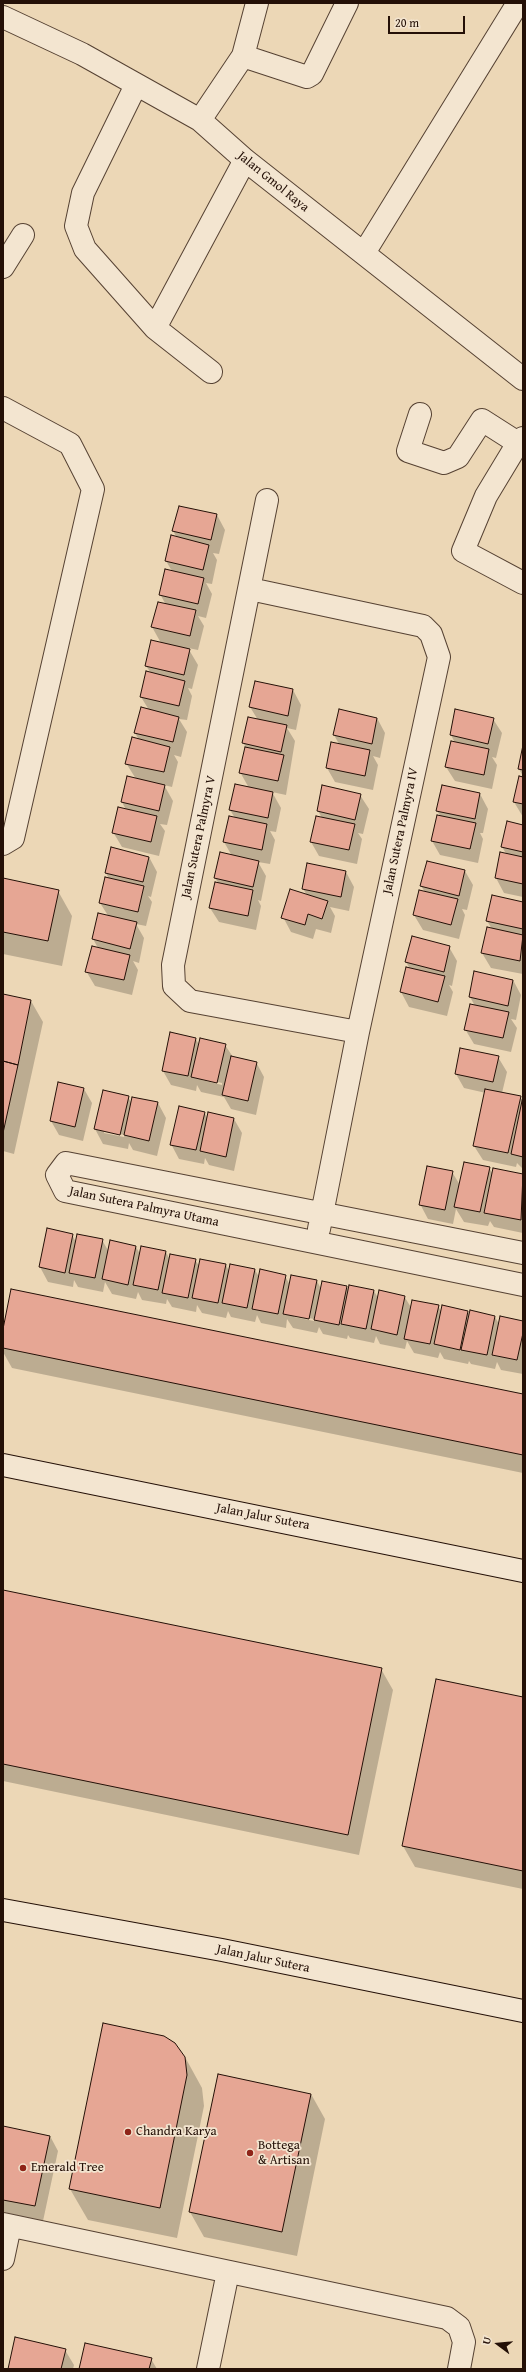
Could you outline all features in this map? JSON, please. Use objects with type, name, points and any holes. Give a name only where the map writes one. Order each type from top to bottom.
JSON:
[{"type":"street","points":[[200,120],[243,56],[257,3]]},
{"type":"street","points":[[243,56],[307,77],[312,74],[347,3]]},
{"type":"street","points":[[364,253],[518,3]]},
{"type":"street","name":"Jalan Gmol Raya","points":[[3,17],[82,54],[200,120],[245,160],[523,379]]},
{"type":"street","points":[[136,85],[83,193],[76,226],[85,249],[155,328],[211,372]]},
{"type":"street","points":[[155,328],[245,160]]},
{"type":"street","points":[[3,267],[23,235]]},
{"type":"street","points":[[3,408],[70,444],[93,489],[13,838],[3,844]]},
{"type":"street","points":[[420,414],[408,451],[444,463],[458,457],[482,420],[520,441],[486,496],[463,551],[523,582]]},
{"type":"street","name":"Jalan Sutera Palmyra V","points":[[267,500],[173,965],[174,986],[190,1001],[358,1032]]},
{"type":"street","name":"Jalan Sutera Palmyra IV","points":[[250,588],[423,626],[432,634],[439,657],[358,1032],[317,1244]]},
{"type":"street","name":"Jalan Sutera Palmyra Utama","points":[[523,1253],[66,1163],[57,1175],[64,1191],[523,1285]]},
{"type":"street","name":"Jalan Jalur Sutera","points":[[3,1465],[523,1571]]},
{"type":"street","name":"Jalan Jalur Sutera","points":[[3,1910],[214,1949],[523,2011]]},
{"type":"street","points":[[3,2258],[6,2225],[447,2318],[459,2327],[464,2342],[459,2369]]},
{"type":"street","points":[[208,2369],[228,2272]]},
{"type":"building","points":[[179,506],[217,514],[211,540],[172,531]]},
{"type":"building","points":[[171,535],[209,545],[203,570],[165,561]]},
{"type":"building","points":[[165,569],[204,578],[198,604],[159,595]]},
{"type":"building","points":[[158,602],[196,610],[190,636],[151,627]]},
{"type":"building","points":[[151,640],[190,649],[184,675],[145,666]]},
{"type":"building","points":[[146,671],[185,681],[179,706],[140,697]]},
{"type":"building","points":[[255,681],[293,689],[288,716],[249,707]]},
{"type":"building","points":[[141,707],[179,717],[173,742],[134,733]]},
{"type":"building","points":[[339,709],[377,718],[372,744],[333,735]]},
{"type":"building","points":[[455,709],[494,718],[488,744],[450,735]]},
{"type":"building","points":[[248,717],[287,725],[281,752],[242,743]]},
{"type":"building","points":[[132,737],[170,747],[164,772],[125,764]]},
{"type":"building","points":[[451,741],[489,749],[484,775],[445,767]]},
{"type":"building","points":[[331,742],[370,750],[365,776],[326,768]]},
{"type":"building","points":[[523,745],[523,770],[518,769]]},
{"type":"building","points":[[245,747],[284,755],[278,781],[239,773]]},
{"type":"building","points":[[127,776],[165,785],[159,811],[121,802]]},
{"type":"building","points":[[519,776],[523,777],[523,804],[513,802]]},
{"type":"building","points":[[235,784],[273,792],[268,818],[229,810]]},
{"type":"building","points":[[322,785],[361,794],[355,820],[317,811]]},
{"type":"building","points":[[442,785],[480,793],[475,819],[436,811]]},
{"type":"building","points":[[118,807],[157,816],[151,842],[112,833]]},
{"type":"building","points":[[437,815],[476,823],[470,849],[431,841]]},
{"type":"building","points":[[229,816],[267,824],[262,850],[223,842]]},
{"type":"building","points":[[316,816],[355,824],[349,850],[310,842]]},
{"type":"building","points":[[507,821],[523,825],[523,852],[501,847]]},
{"type":"building","points":[[111,847],[149,857],[143,882],[105,873]]},
{"type":"building","points":[[220,852],[259,861],[253,887],[214,878]]},
{"type":"building","points":[[500,852],[523,857],[523,884],[495,878]]},
{"type":"building","points":[[427,861],[465,870],[459,896],[420,886]]},
{"type":"building","points":[[307,863],[346,871],[341,897],[302,889]]},
{"type":"building","points":[[105,877],[144,886],[138,912],[99,903]]},
{"type":"building","points":[[3,878],[59,890],[48,941],[3,932]]},
{"type":"building","points":[[215,882],[253,890],[248,916],[209,908]]},
{"type":"building","points":[[290,889],[328,901],[322,919],[308,914],[305,925],[281,918]]},
{"type":"building","points":[[419,890],[458,899],[451,925],[413,915]]},
{"type":"building","points":[[492,895],[523,902],[523,929],[486,921]]},
{"type":"building","points":[[98,913],[137,922],[130,949],[92,939]]},
{"type":"building","points":[[487,927],[523,935],[520,961],[481,953]]},
{"type":"building","points":[[412,936],[450,946],[444,972],[405,962]]},
{"type":"building","points":[[92,946],[130,955],[124,980],[85,972]]},
{"type":"building","points":[[406,967],[445,976],[438,1002],[400,992]]},
{"type":"building","points":[[474,971],[513,980],[508,1006],[469,997]]},
{"type":"building","points":[[3,994],[31,1000],[18,1065],[3,1061]]},
{"type":"building","points":[[470,1004],[509,1012],[503,1038],[464,1030]]},
{"type":"building","points":[[170,1032],[196,1038],[188,1076],[162,1071]]},
{"type":"building","points":[[200,1038],[226,1044],[217,1083],[191,1077]]},
{"type":"building","points":[[460,1048],[499,1056],[493,1082],[455,1074]]},
{"type":"building","points":[[231,1056],[257,1062],[248,1101],[222,1095]]},
{"type":"building","points":[[3,1061],[18,1065],[3,1133]]},
{"type":"building","points":[[58,1082],[84,1088],[75,1127],[50,1121]]},
{"type":"building","points":[[485,1089],[521,1096],[508,1153],[473,1146]]},
{"type":"building","points":[[103,1090],[129,1096],[120,1135],[94,1129]]},
{"type":"building","points":[[523,1096],[523,1157],[511,1154]]},
{"type":"building","points":[[132,1097],[158,1102],[149,1141],[124,1135]]},
{"type":"building","points":[[179,1106],[205,1112],[196,1150],[170,1145]]},
{"type":"building","points":[[208,1112],[234,1118],[226,1157],[200,1151]]},
{"type":"building","points":[[464,1162],[490,1167],[480,1212],[454,1207]]},
{"type":"building","points":[[427,1166],[453,1171],[445,1210],[419,1205]]},
{"type":"building","points":[[493,1168],[523,1174],[521,1220],[484,1213]]},
{"type":"building","points":[[47,1228],[73,1234],[65,1273],[39,1267]]},
{"type":"building","points":[[77,1234],[103,1239],[95,1278],[69,1273]]},
{"type":"building","points":[[110,1240],[136,1246],[128,1285],[102,1279]]},
{"type":"building","points":[[141,1246],[166,1251],[158,1290],[133,1285]]},
{"type":"building","points":[[170,1254],[196,1259],[188,1298],[162,1293]]},
{"type":"building","points":[[200,1259],[226,1264],[218,1303],[192,1298]]},
{"type":"building","points":[[230,1264],[255,1269],[247,1308],[222,1303]]},
{"type":"building","points":[[260,1269],[286,1275],[278,1314],[252,1309]]},
{"type":"building","points":[[291,1275],[317,1280],[309,1319],[283,1314]]},
{"type":"building","points":[[322,1281],[347,1286],[339,1325],[314,1320]]},
{"type":"building","points":[[349,1285],[374,1290],[366,1329],[341,1324]]},
{"type":"building","points":[[11,1289],[523,1394],[523,1455],[3,1348],[3,1329]]},
{"type":"building","points":[[379,1290],[405,1296],[397,1335],[371,1329]]},
{"type":"building","points":[[412,1300],[439,1305],[430,1344],[404,1339]]},
{"type":"building","points":[[442,1305],[468,1311],[460,1350],[434,1344]]},
{"type":"building","points":[[470,1310],[495,1316],[487,1355],[461,1350]]},
{"type":"building","points":[[500,1316],[523,1321],[523,1333],[517,1360],[492,1355]]},
{"type":"building","points":[[3,1590],[382,1668],[348,1835],[3,1764]]},
{"type":"building","points":[[436,1679],[523,1697],[523,1871],[402,1846]]},
{"type":"building","name":"Chandra Karya","points":[[103,2023],[164,2036],[175,2043],[185,2057],[187,2075],[160,2208],[69,2189]]},
{"type":"building","name":"Bottega & Artisan","points":[[218,2074],[311,2094],[282,2232],[189,2212]]},
{"type":"building","name":"Emerald Tree","points":[[3,2126],[50,2136],[35,2206],[3,2200]]},
{"type":"building","points":[[15,2337],[66,2349],[61,2369],[8,2369]]},
{"type":"building","points":[[85,2343],[152,2358],[149,2369],[79,2369]]},
{"type":"place","name":"Chandra Karya","points":[[128,2132]]},
{"type":"place","name":"Bottega & Artisan","points":[[250,2153]]},
{"type":"place","name":"Emerald Tree","points":[[23,2168]]}]
